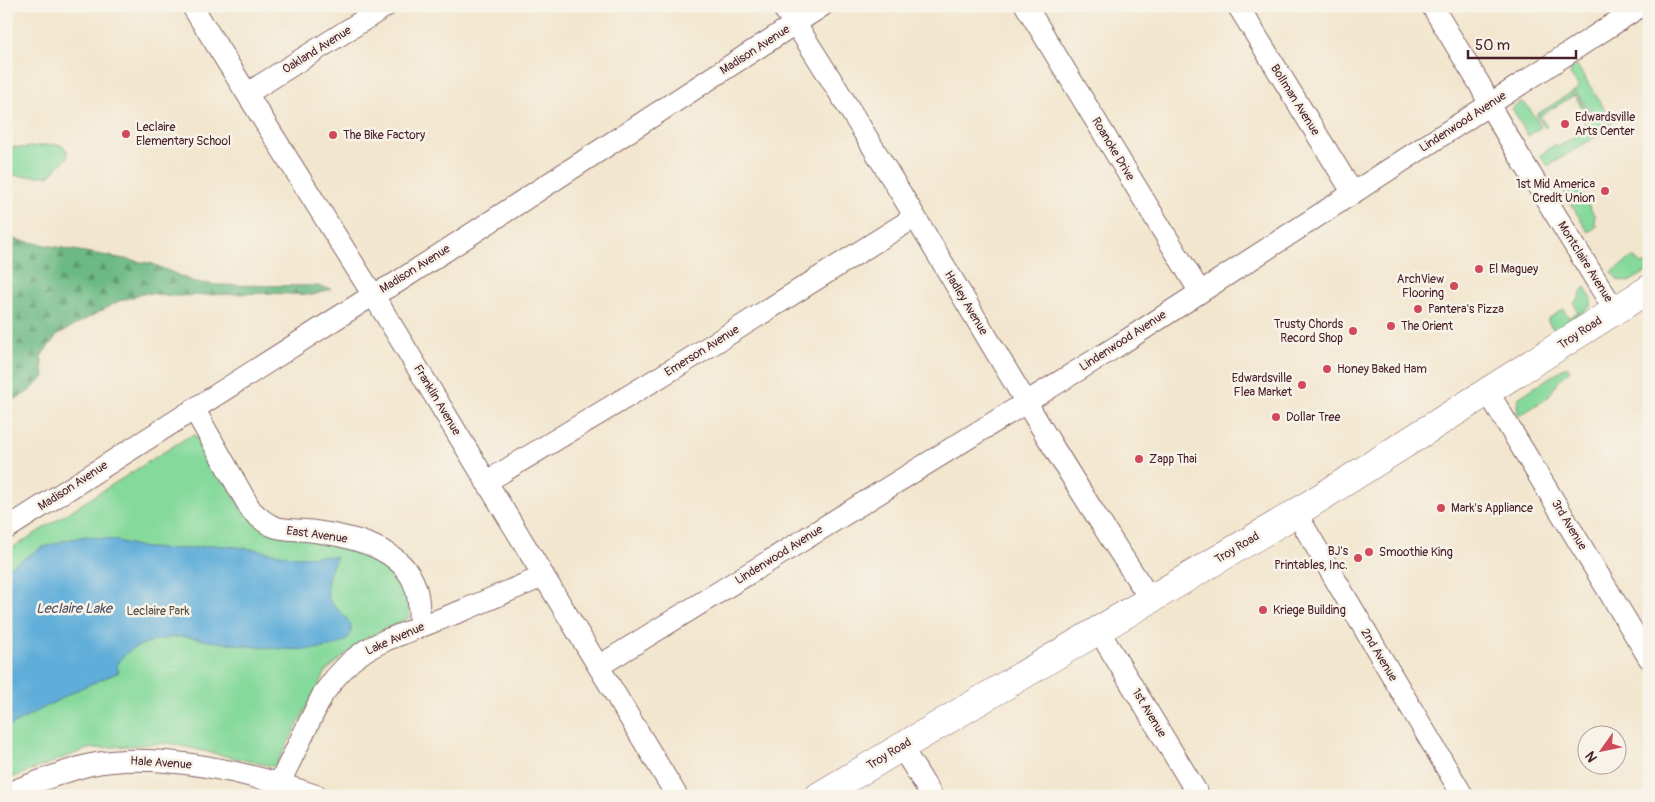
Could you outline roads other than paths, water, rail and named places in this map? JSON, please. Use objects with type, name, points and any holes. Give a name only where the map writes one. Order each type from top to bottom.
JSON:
[{"type":"main road","name":"Troy Road","points":[[819,796],[1296,513],[1649,289]]},
{"type":"street","name":"Franklin Avenue","points":[[192,6],[373,295],[677,796]]},
{"type":"street","name":"Oakland Avenue","points":[[248,94],[386,6]]},
{"type":"street","name":"Hadley Avenue","points":[[782,6],[805,38],[1026,403],[1151,600]]},
{"type":"street","name":"Madison Avenue","points":[[6,529],[373,295],[396,283],[822,6]]},
{"type":"street","name":"Roanoke Drive","points":[[1026,6],[1200,292]]},
{"type":"street","name":"Bollman Avenue","points":[[1238,6],[1353,193]]},
{"type":"street","name":"Montclaire Avenue","points":[[1432,6],[1480,85],[1520,158],[1615,311]]},
{"type":"street","name":"Lindenwood Avenue","points":[[599,666],[1026,403],[1490,105],[1637,7]]},
{"type":"street","name":"Emerson Avenue","points":[[486,482],[683,363],[915,217]]},
{"type":"street","name":"3rd Avenue","points":[[1488,392],[1649,658]]},
{"type":"street","name":"East Avenue","points":[[194,409],[251,510],[262,520],[272,527],[284,530],[335,535],[364,543],[391,555],[400,562],[410,574],[416,588],[419,604],[418,627]]},
{"type":"street","name":"2nd Avenue","points":[[1296,513],[1463,796]]},
{"type":"street","name":"Lake Avenue","points":[[280,782],[323,694],[336,676],[351,661],[366,650],[418,627],[544,576]]},
{"type":"street","name":"1st Avenue","points":[[1099,631],[1199,796]]},
{"type":"street","points":[[902,746],[932,796]]},
{"type":"street","name":"Hale Avenue","points":[[6,794],[62,773],[91,765],[120,761],[150,760],[205,767],[280,782],[317,796]]},
{"type":"water","name":"Leclaire Lake","points":[[86,536],[114,540],[145,548],[187,549],[213,545],[246,548],[297,557],[337,557],[329,577],[328,597],[348,621],[351,632],[348,638],[337,645],[303,649],[260,647],[186,637],[154,641],[136,647],[124,655],[117,667],[119,672],[81,688],[6,728],[6,569],[41,548]]},
{"type":"place","name":"Edwardsville Arts Center","points":[[1565,124]]},
{"type":"place","name":"Leclaire Elementary School","points":[[126,134]]},
{"type":"place","name":"The Bike Factory","points":[[333,135]]},
{"type":"place","name":"1st Mid America Credit Union","points":[[1605,191]]},
{"type":"place","name":"El Maguey","points":[[1479,269]]},
{"type":"place","name":"ArchView Flooring","points":[[1454,286]]},
{"type":"place","name":"Pantera's Pizza","points":[[1418,309]]},
{"type":"place","name":"The Orient","points":[[1391,326]]},
{"type":"place","name":"Trusty Chords Record Shop","points":[[1353,331]]},
{"type":"place","name":"Honey Baked Ham","points":[[1327,369]]},
{"type":"place","name":"Edwardsville Flea Market","points":[[1302,385]]},
{"type":"place","name":"Dollar Tree","points":[[1276,417]]},
{"type":"place","name":"Zapp Thai","points":[[1139,459]]},
{"type":"place","name":"Mark's Appliance","points":[[1441,508]]},
{"type":"place","name":"Smoothie King","points":[[1369,552]]},
{"type":"place","name":"BJ's Printables, Inc.","points":[[1358,558]]},
{"type":"place","name":"Kriege Building","points":[[1263,610]]},
{"type":"park label","name":"Leclaire Park","points":[[158,611]]}]
